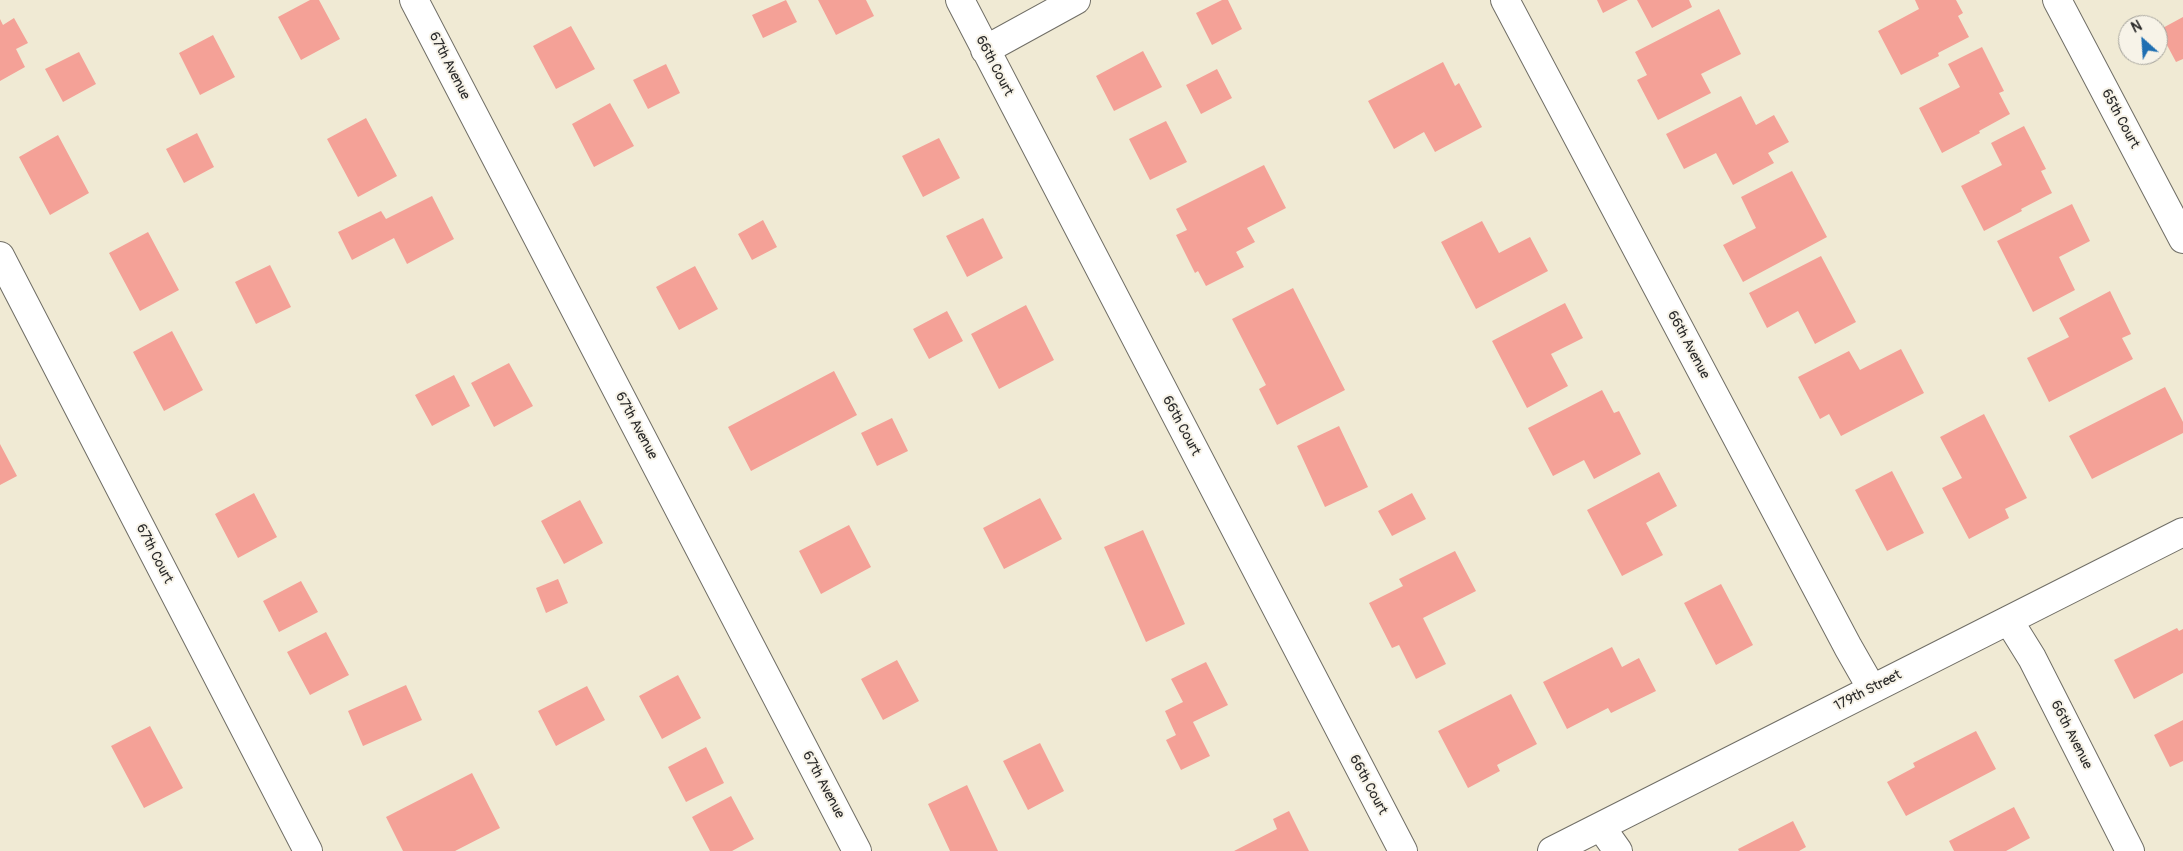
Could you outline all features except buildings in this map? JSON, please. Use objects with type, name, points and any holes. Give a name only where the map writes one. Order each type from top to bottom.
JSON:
[{"type":"street","name":"67th Avenue","points":[[414,0],[857,851]]},
{"type":"street","name":"66th Court","points":[[960,0],[1403,851]]},
{"type":"street","points":[[985,50],[1076,0]]},
{"type":"street","name":"66th Avenue","points":[[1505,0],[1848,648],[1872,689]]},
{"type":"street","name":"65th Court","points":[[2058,0],[2183,239]]},
{"type":"street","name":"67th Court","points":[[0,256],[308,851]]},
{"type":"street","name":"179th Street","points":[[1552,851],[2183,532]]},
{"type":"street","name":"66th Avenue","points":[[2010,621],[2032,658],[2130,851]]},
{"type":"street","points":[[1601,827],[1618,851]]}]
